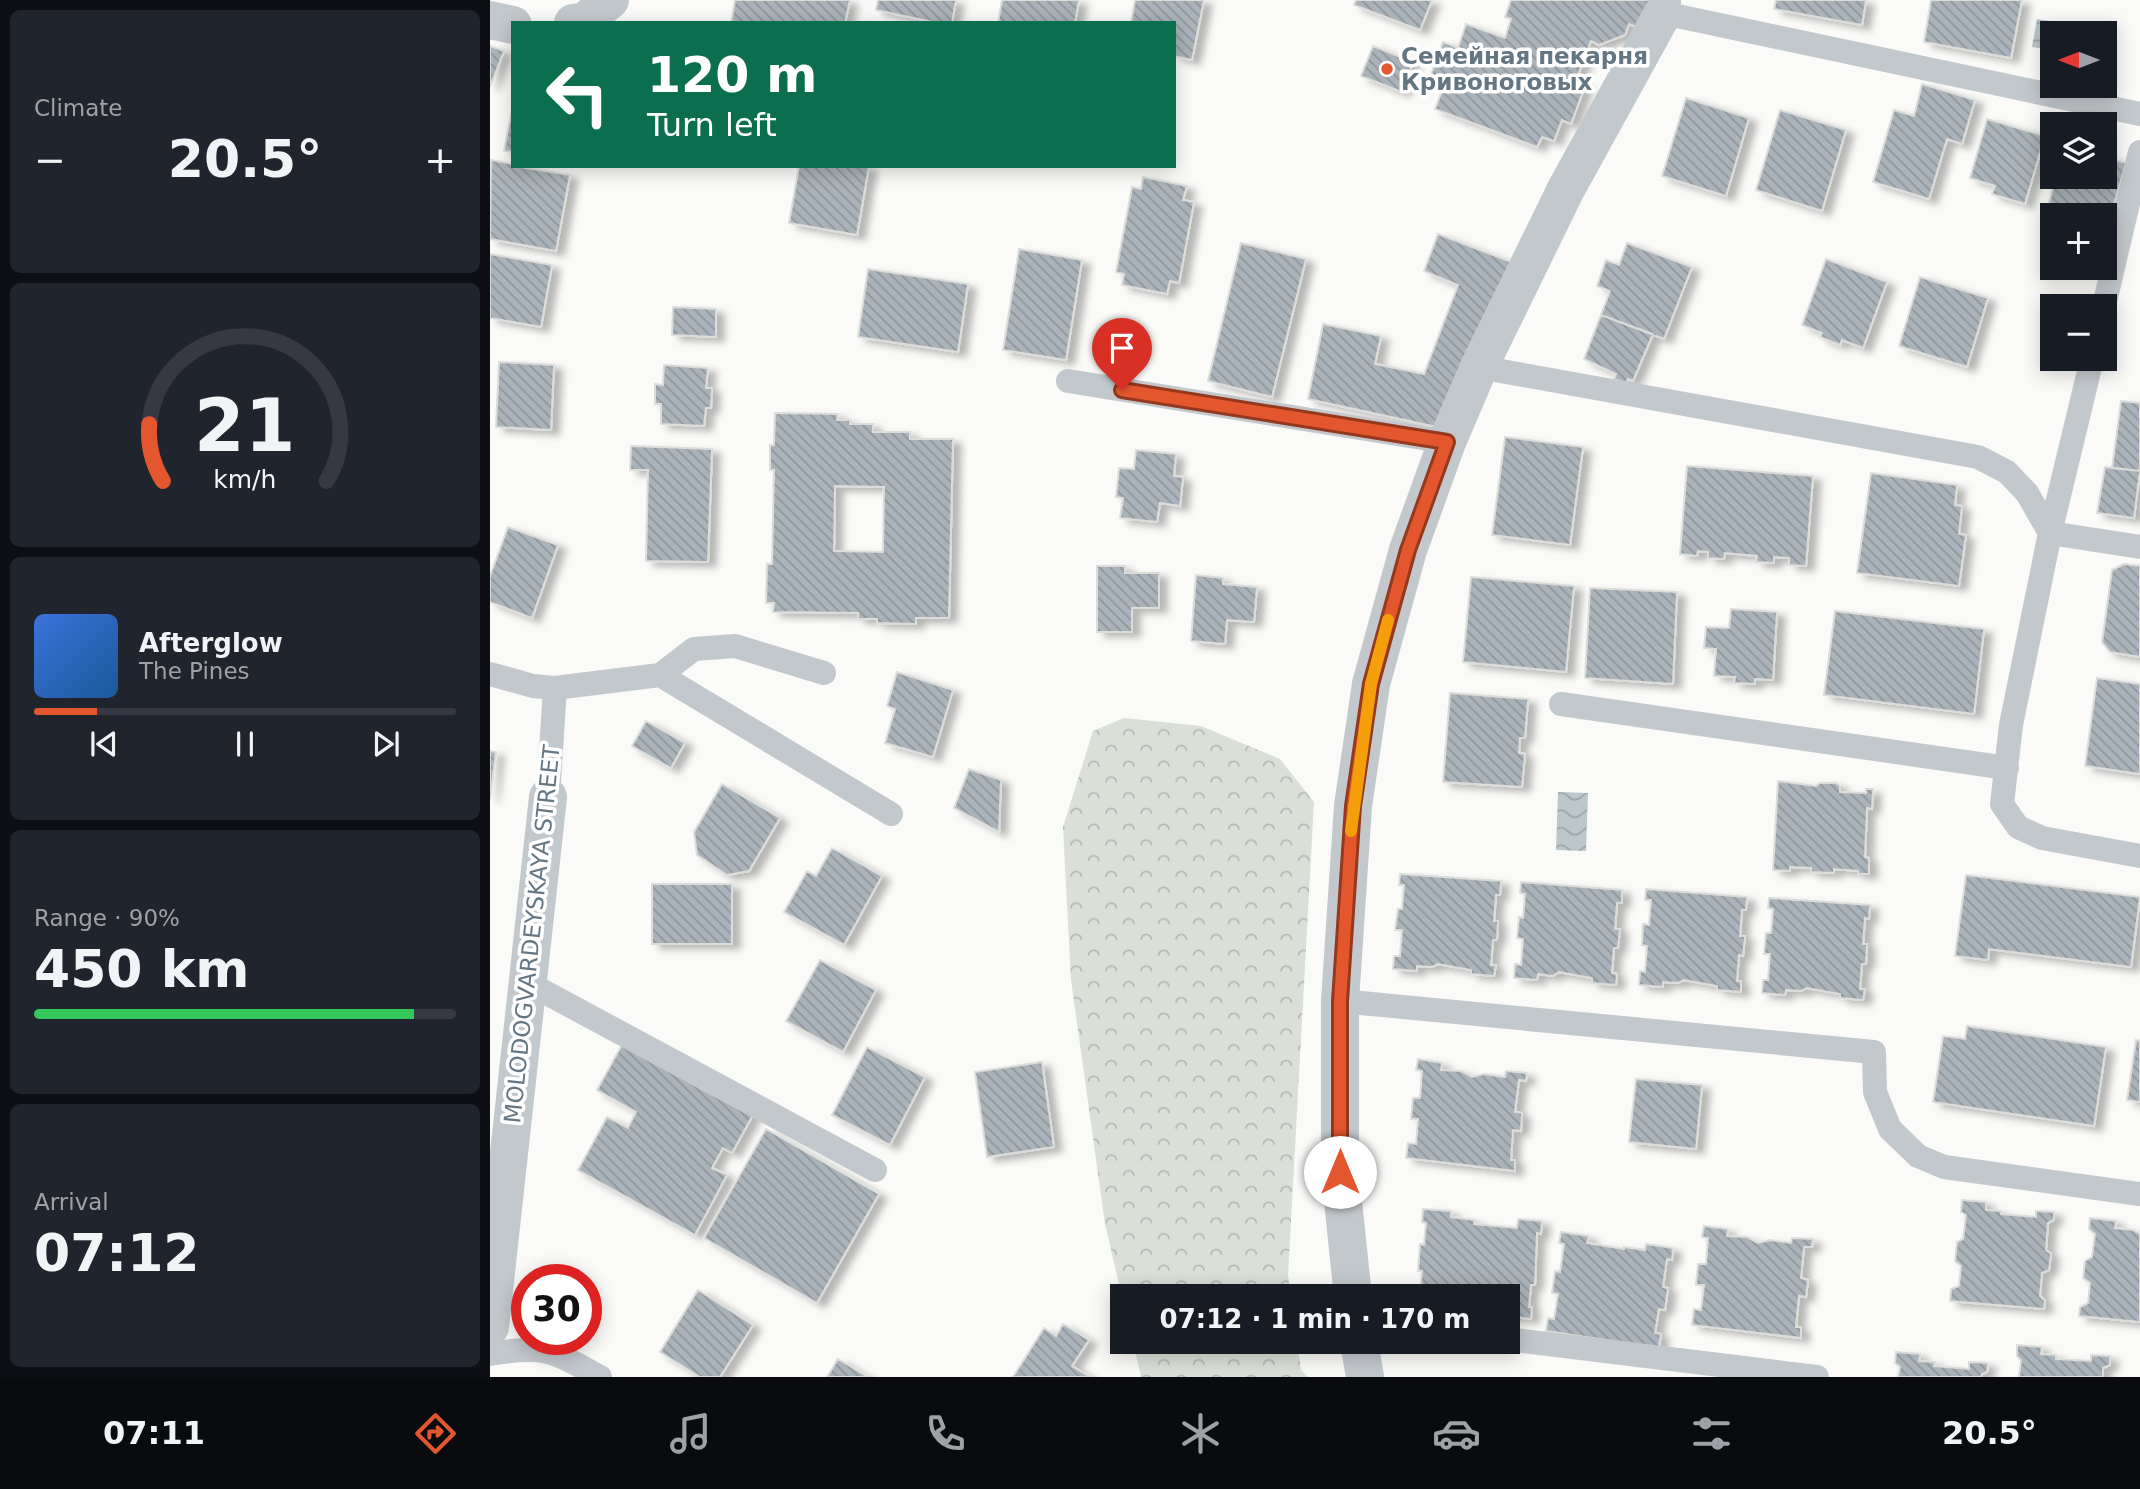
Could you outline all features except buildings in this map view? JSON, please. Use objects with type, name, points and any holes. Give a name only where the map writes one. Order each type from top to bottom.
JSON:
[{"type":"street","points":[[585,21],[610,0]]},
{"type":"street","points":[[1352,1284],[1340,1172],[1340,1001],[1353,806],[1371,684],[1408,550],[1447,442],[1479,367],[1566,189],[1666,7]]},
{"type":"street","points":[[490,20],[511,25]]},
{"type":"street","name":"MOLODOGVARDEYSKAYA STREET","points":[[490,1327],[548,797]]},
{"type":"street","points":[[1361,1354],[1365,1377]]},
{"type":"lane","points":[[1666,7],[2140,114]]},
{"type":"lane","points":[[2107,294],[2140,152]]},
{"type":"lane","points":[[1479,367],[1978,457],[2007,472],[2027,494],[2050,533]]},
{"type":"lane","points":[[2089,371],[2050,533],[2011,725],[2002,804],[2018,827],[2042,838],[2140,856]]},
{"type":"lane","points":[[1068,381],[1447,442]]},
{"type":"lane","points":[[2050,533],[2140,547]]},
{"type":"lane","points":[[490,674],[544,687],[660,676],[694,649],[735,646],[824,673]]},
{"type":"lane","points":[[660,676],[891,814]]},
{"type":"lane","name":"MOLODOGVARDEYSKAYA STREET","points":[[544,687],[548,797]]},
{"type":"lane","points":[[1561,704],[2007,768]]},
{"type":"lane","points":[[528,983],[875,1170]]},
{"type":"lane","points":[[1340,1001],[1874,1052],[1875,1092],[1890,1129],[1918,1156],[1944,1167],[2140,1194]]},
{"type":"lane","points":[[1520,1341],[1817,1377]]},
{"type":"lane","points":[[490,1354],[543,1349],[560,1354],[600,1377]]},
{"type":"green space","points":[[1124,718],[1201,726],[1280,759],[1314,802],[1289,1284],[1119,1284],[1105,1224],[1071,980],[1063,827],[1093,731]]},
{"type":"green space","points":[[1136,1354],[1299,1354],[1301,1370],[1308,1377],[1141,1377]]},
{"type":"water","points":[[2037,19],[2050,21],[2040,21],[2040,48],[2032,47]]},
{"type":"water","points":[[1558,792],[1588,793],[1586,851],[1556,850]]},
{"type":"slow traffic","points":[[1351,831],[1371,684],[1388,620]]},
{"type":"place","name":"Семейная пекарня Кривоноговых","points":[[1387,69]]},
{"type":"route","points":[[1122,390],[1447,442],[1408,550],[1371,684],[1353,806],[1340,1001],[1340,1172]]}]
